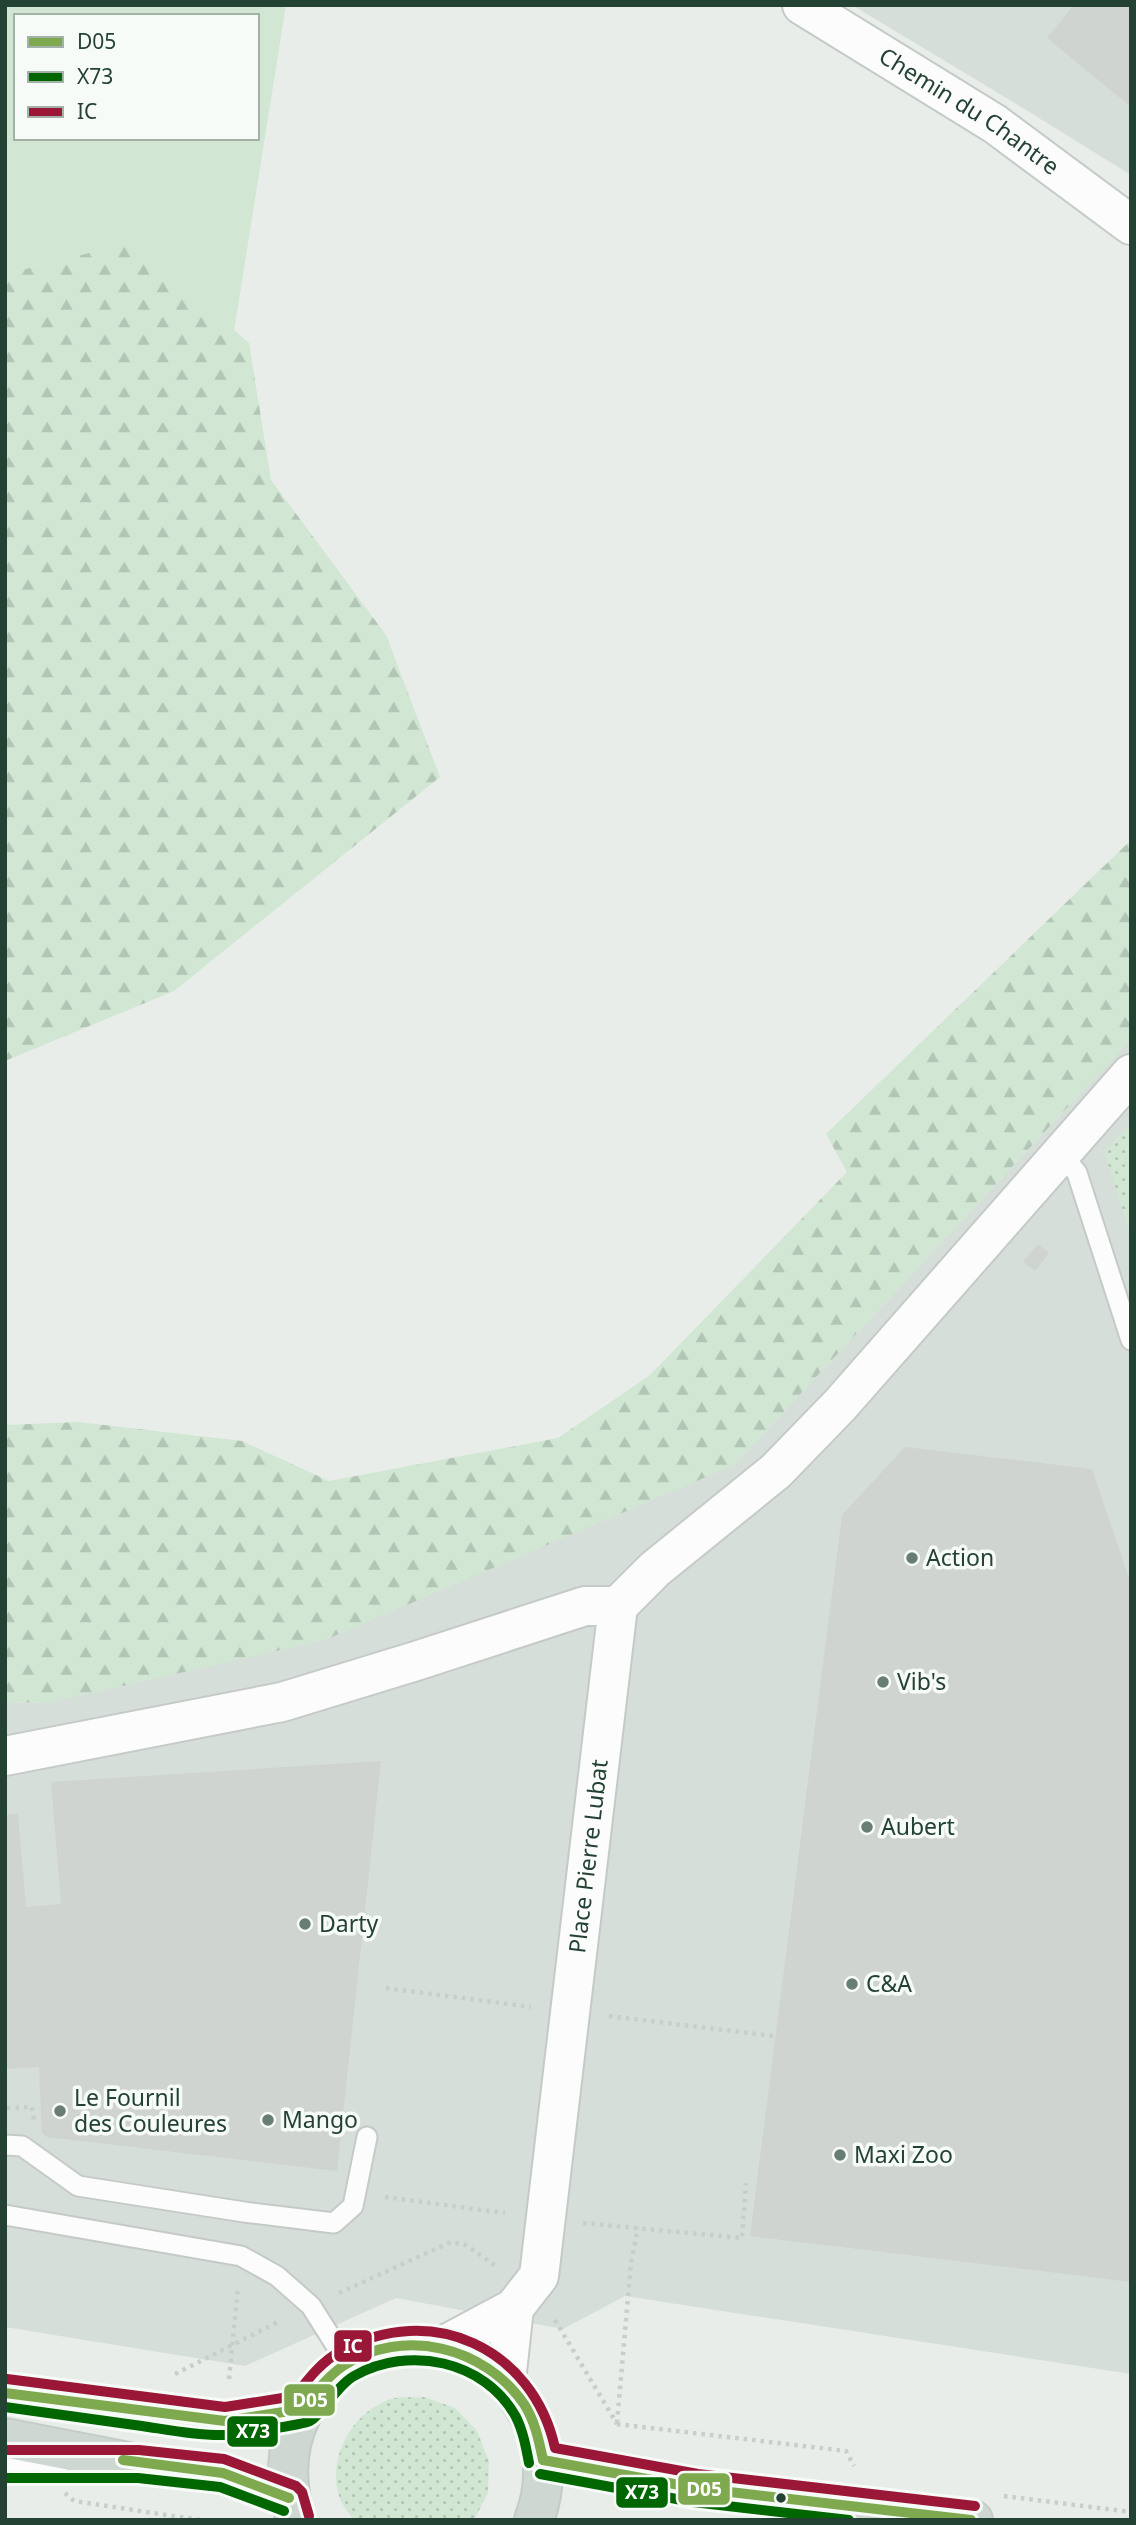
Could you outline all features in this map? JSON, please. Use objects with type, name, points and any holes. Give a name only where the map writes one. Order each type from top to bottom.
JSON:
[{"type":"main road","points":[[293,2509],[287,2475],[288,2452],[293,2430],[303,2409],[323,2384],[347,2363],[377,2350],[409,2344],[441,2347],[465,2354],[506,2381],[524,2404],[536,2430],[543,2460],[543,2483],[534,2520]]},
{"type":"main road","points":[[5,2393],[225,2421],[303,2409]]},
{"type":"main road","points":[[5,2438],[139,2463],[223,2473],[293,2509]]},
{"type":"main road","points":[[543,2460],[696,2488],[973,2520]]},
{"type":"street","name":"Chemin du Chantre","points":[[802,5],[995,124],[1131,225]]},
{"type":"street","points":[[5,1756],[282,1702],[585,1606],[618,1606],[655,1569],[785,1462],[840,1405],[1131,1074]]},
{"type":"street","name":"Place Pierre Lubat","points":[[506,2381],[521,2299],[539,2276],[618,1606]]},
{"type":"street","points":[[441,2347],[521,2299]]},
{"type":"lane","points":[[1061,1153],[1077,1173],[1131,1340]]},
{"type":"lane","points":[[5,2145],[22,2146],[78,2186],[334,2223],[353,2206],[367,2137]]},
{"type":"lane","points":[[5,2216],[241,2256],[277,2276],[312,2305],[347,2363]]},
{"type":"lane","points":[[5,2464],[139,2463]]},
{"type":"path","points":[[232,2346],[312,2305],[451,2242],[466,2245],[521,2299],[549,2310],[617,2424],[631,2263],[638,2228]]},
{"type":"shaded area","points":[[852,5],[1131,5],[1131,175],[1018,105]]},
{"type":"shaded area","points":[[1131,1039],[1131,2374],[625,2296],[563,2329],[396,2298],[245,2366],[5,2327],[5,1702],[47,1703],[734,1465]]},
{"type":"green space","points":[[5,5],[286,5],[234,331],[132,242],[5,274]]},
{"type":"green space","points":[[132,242],[249,343],[271,480],[386,635],[440,777],[174,991],[5,1061],[5,274]]},
{"type":"green space","points":[[1131,840],[1131,1039],[734,1465],[325,1640],[47,1703],[5,1702],[5,1425],[78,1422],[242,1441],[329,1481],[558,1438],[650,1375],[847,1172],[826,1134]]},
{"type":"green space","points":[[1131,1123],[1131,1237],[1104,1152]]},
{"type":"green space","points":[[424,2397],[455,2408],[477,2431],[489,2461],[488,2493],[474,2520],[354,2520],[342,2504],[337,2486],[336,2470],[345,2440],[353,2426],[377,2405],[395,2398]]},
{"type":"building","points":[[1074,5],[1131,5],[1131,107],[1047,38]]},
{"type":"building","points":[[1038,1244],[1049,1253],[1035,1271],[1023,1262]]},
{"type":"building","points":[[905,1447],[1092,1469],[1131,1584],[1131,2282],[750,2236],[842,1515]]},
{"type":"building","points":[[381,1761],[337,2171],[47,2137],[42,2133],[39,2067],[5,2069],[5,1815],[18,1814],[26,1907],[61,1904],[51,1782]]},
{"type":"transit line","name":"IC","points":[[7,2379],[225,2407],[295,2396],[328,2360],[341,2351],[375,2337],[409,2331],[442,2333],[474,2343],[501,2360],[525,2384],[543,2413],[555,2448],[698,2474],[975,2506]]},
{"type":"transit line","name":"D05","points":[[5,2393],[225,2421],[303,2409],[326,2380],[343,2366],[366,2354],[391,2347],[416,2345],[465,2356],[488,2368],[507,2384],[531,2417],[543,2460]]},
{"type":"transit line","name":"X73","points":[[5,2407],[184,2432],[233,2434],[310,2421],[354,2376],[398,2361],[421,2360],[465,2371],[485,2382],[502,2398],[516,2417],[529,2463]]},
{"type":"transit line","name":"IC","points":[[5,2450],[139,2450],[224,2459],[296,2486],[302,2492],[309,2516]]},
{"type":"transit line","name":"D05","points":[[123,2460],[223,2473],[289,2498]]},
{"type":"transit line","name":"D05","points":[[543,2460],[696,2488],[971,2520]]},
{"type":"transit line","name":"X73","points":[[540,2474],[693,2502],[849,2520]]},
{"type":"transit line","name":"X73","points":[[5,2478],[138,2478],[220,2487],[284,2511]]},
{"type":"place","name":"Action","points":[[912,1558]]},
{"type":"place","name":"Vib's","points":[[883,1682]]},
{"type":"place","name":"Aubert","points":[[867,1827]]},
{"type":"place","name":"Darty","points":[[305,1924]]},
{"type":"place","name":"C&A","points":[[852,1984]]},
{"type":"place","name":"Le Fournil des Couleures","points":[[60,2111]]},
{"type":"place","name":"Mango","points":[[268,2120]]},
{"type":"place","name":"Maxi Zoo","points":[[840,2155]]}]
